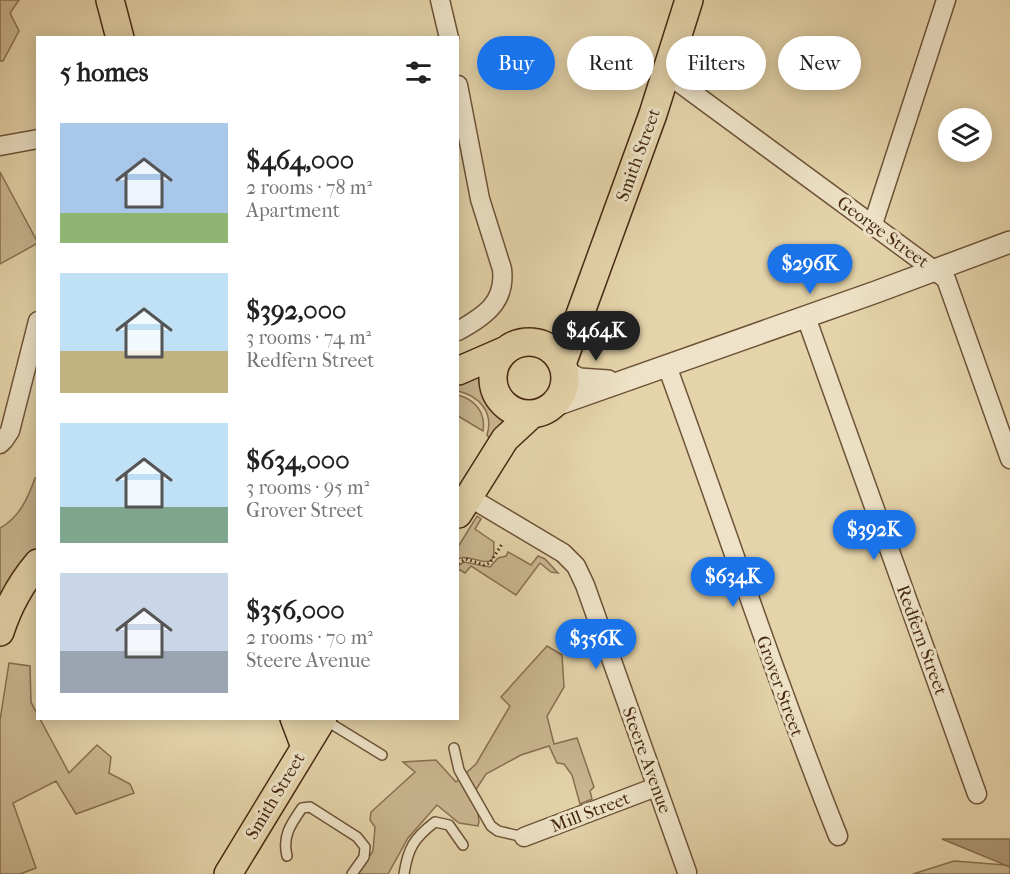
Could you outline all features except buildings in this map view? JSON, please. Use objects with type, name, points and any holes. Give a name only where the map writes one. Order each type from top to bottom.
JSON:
[{"type":"main road","points":[[110,0],[119,36]]},
{"type":"main road","name":"Smith Street","points":[[678,36],[689,0]]},
{"type":"main road","name":"Smith Street","points":[[563,368],[593,274],[631,176],[666,74]]},
{"type":"main road","name":"Smith Street","points":[[459,371],[516,346],[564,321],[593,274]]},
{"type":"main road","points":[[463,505],[505,439],[556,402],[564,387],[563,368],[552,350],[537,342],[516,346],[494,368],[494,388],[498,397],[513,410],[522,414],[541,411]]},
{"type":"main road","points":[[0,632],[15,595],[36,566]]},
{"type":"main road","points":[[295,720],[305,747]]},
{"type":"main road","name":"Smith Street","points":[[228,874],[322,720]]},
{"type":"street","points":[[440,0],[449,36]]},
{"type":"street","points":[[873,224],[946,0]]},
{"type":"street","points":[[459,90],[480,200],[502,270],[502,291],[496,302],[480,318],[459,330]]},
{"type":"street","name":"George Street","points":[[688,90],[946,279],[1010,459]]},
{"type":"street","points":[[0,146],[36,139]]},
{"type":"street","points":[[541,411],[1010,242]]},
{"type":"street","name":"Redfern Street","points":[[807,317],[977,794]]},
{"type":"street","points":[[0,444],[10,431],[36,329]]},
{"type":"street","name":"Grover Street","points":[[668,366],[762,637],[838,836]]},
{"type":"street","points":[[563,368],[579,379],[587,381],[621,381]]},
{"type":"street","name":"Steere Avenue","points":[[463,505],[563,553],[576,566],[585,585],[687,872]]},
{"type":"street","name":"Mill Street","points":[[524,837],[656,787]]},
{"type":"lane","points":[[325,720],[382,755]]},
{"type":"lane","points":[[454,748],[459,770],[491,826],[498,831],[524,837]]},
{"type":"lane","points":[[288,856],[285,844],[289,827],[302,808],[309,807],[357,837],[365,847],[364,857],[352,874]]},
{"type":"lane","points":[[404,874],[408,852],[420,833],[435,822],[449,825],[463,844]]},
{"type":"path","points":[[459,563],[466,559],[484,565],[490,563],[502,544]]},
{"type":"shaded area","points":[[0,0],[19,0],[10,13],[19,31],[3,61],[0,61]]},
{"type":"shaded area","points":[[0,172],[36,239],[36,244],[0,264]]},
{"type":"shaded area","points":[[479,375],[487,401],[504,422],[490,439],[487,435],[488,419],[483,406],[466,393],[459,391],[459,382]]},
{"type":"shaded area","points":[[459,395],[470,400],[478,408],[483,418],[483,431],[459,417]]},
{"type":"shaded area","points":[[36,478],[36,566],[11,614],[0,645],[0,528],[7,524],[22,507]]},
{"type":"shaded area","points":[[477,516],[481,519],[475,529],[494,542],[494,554],[488,562],[459,559],[459,545]]},
{"type":"shaded area","points":[[508,552],[531,565],[538,556],[545,559],[558,573],[551,572],[540,563],[516,595],[471,566],[465,573],[459,570],[459,565],[464,562],[490,567],[498,558],[506,556]]},
{"type":"shaded area","points":[[547,646],[562,655],[564,687],[547,716],[554,744],[577,738],[594,787],[590,791],[592,799],[580,804],[572,775],[564,764],[557,763],[549,746],[521,755],[486,774],[475,791],[478,826],[459,823],[437,805],[408,838],[388,874],[358,874],[373,851],[375,827],[370,820],[371,812],[415,772],[403,762],[436,760],[456,782],[476,764],[510,706],[501,697]]},
{"type":"shaded area","points":[[9,663],[30,666],[31,702],[36,712],[36,720],[41,720],[69,773],[97,745],[111,757],[109,773],[130,784],[134,793],[76,814],[56,781],[13,803],[36,868],[20,874],[0,874],[0,720]]},
{"type":"shaded area","points":[[942,839],[1010,839],[1010,867]]},
{"type":"shaded area","points":[[954,861],[1005,865],[1010,867],[1010,874],[913,874]]}]
